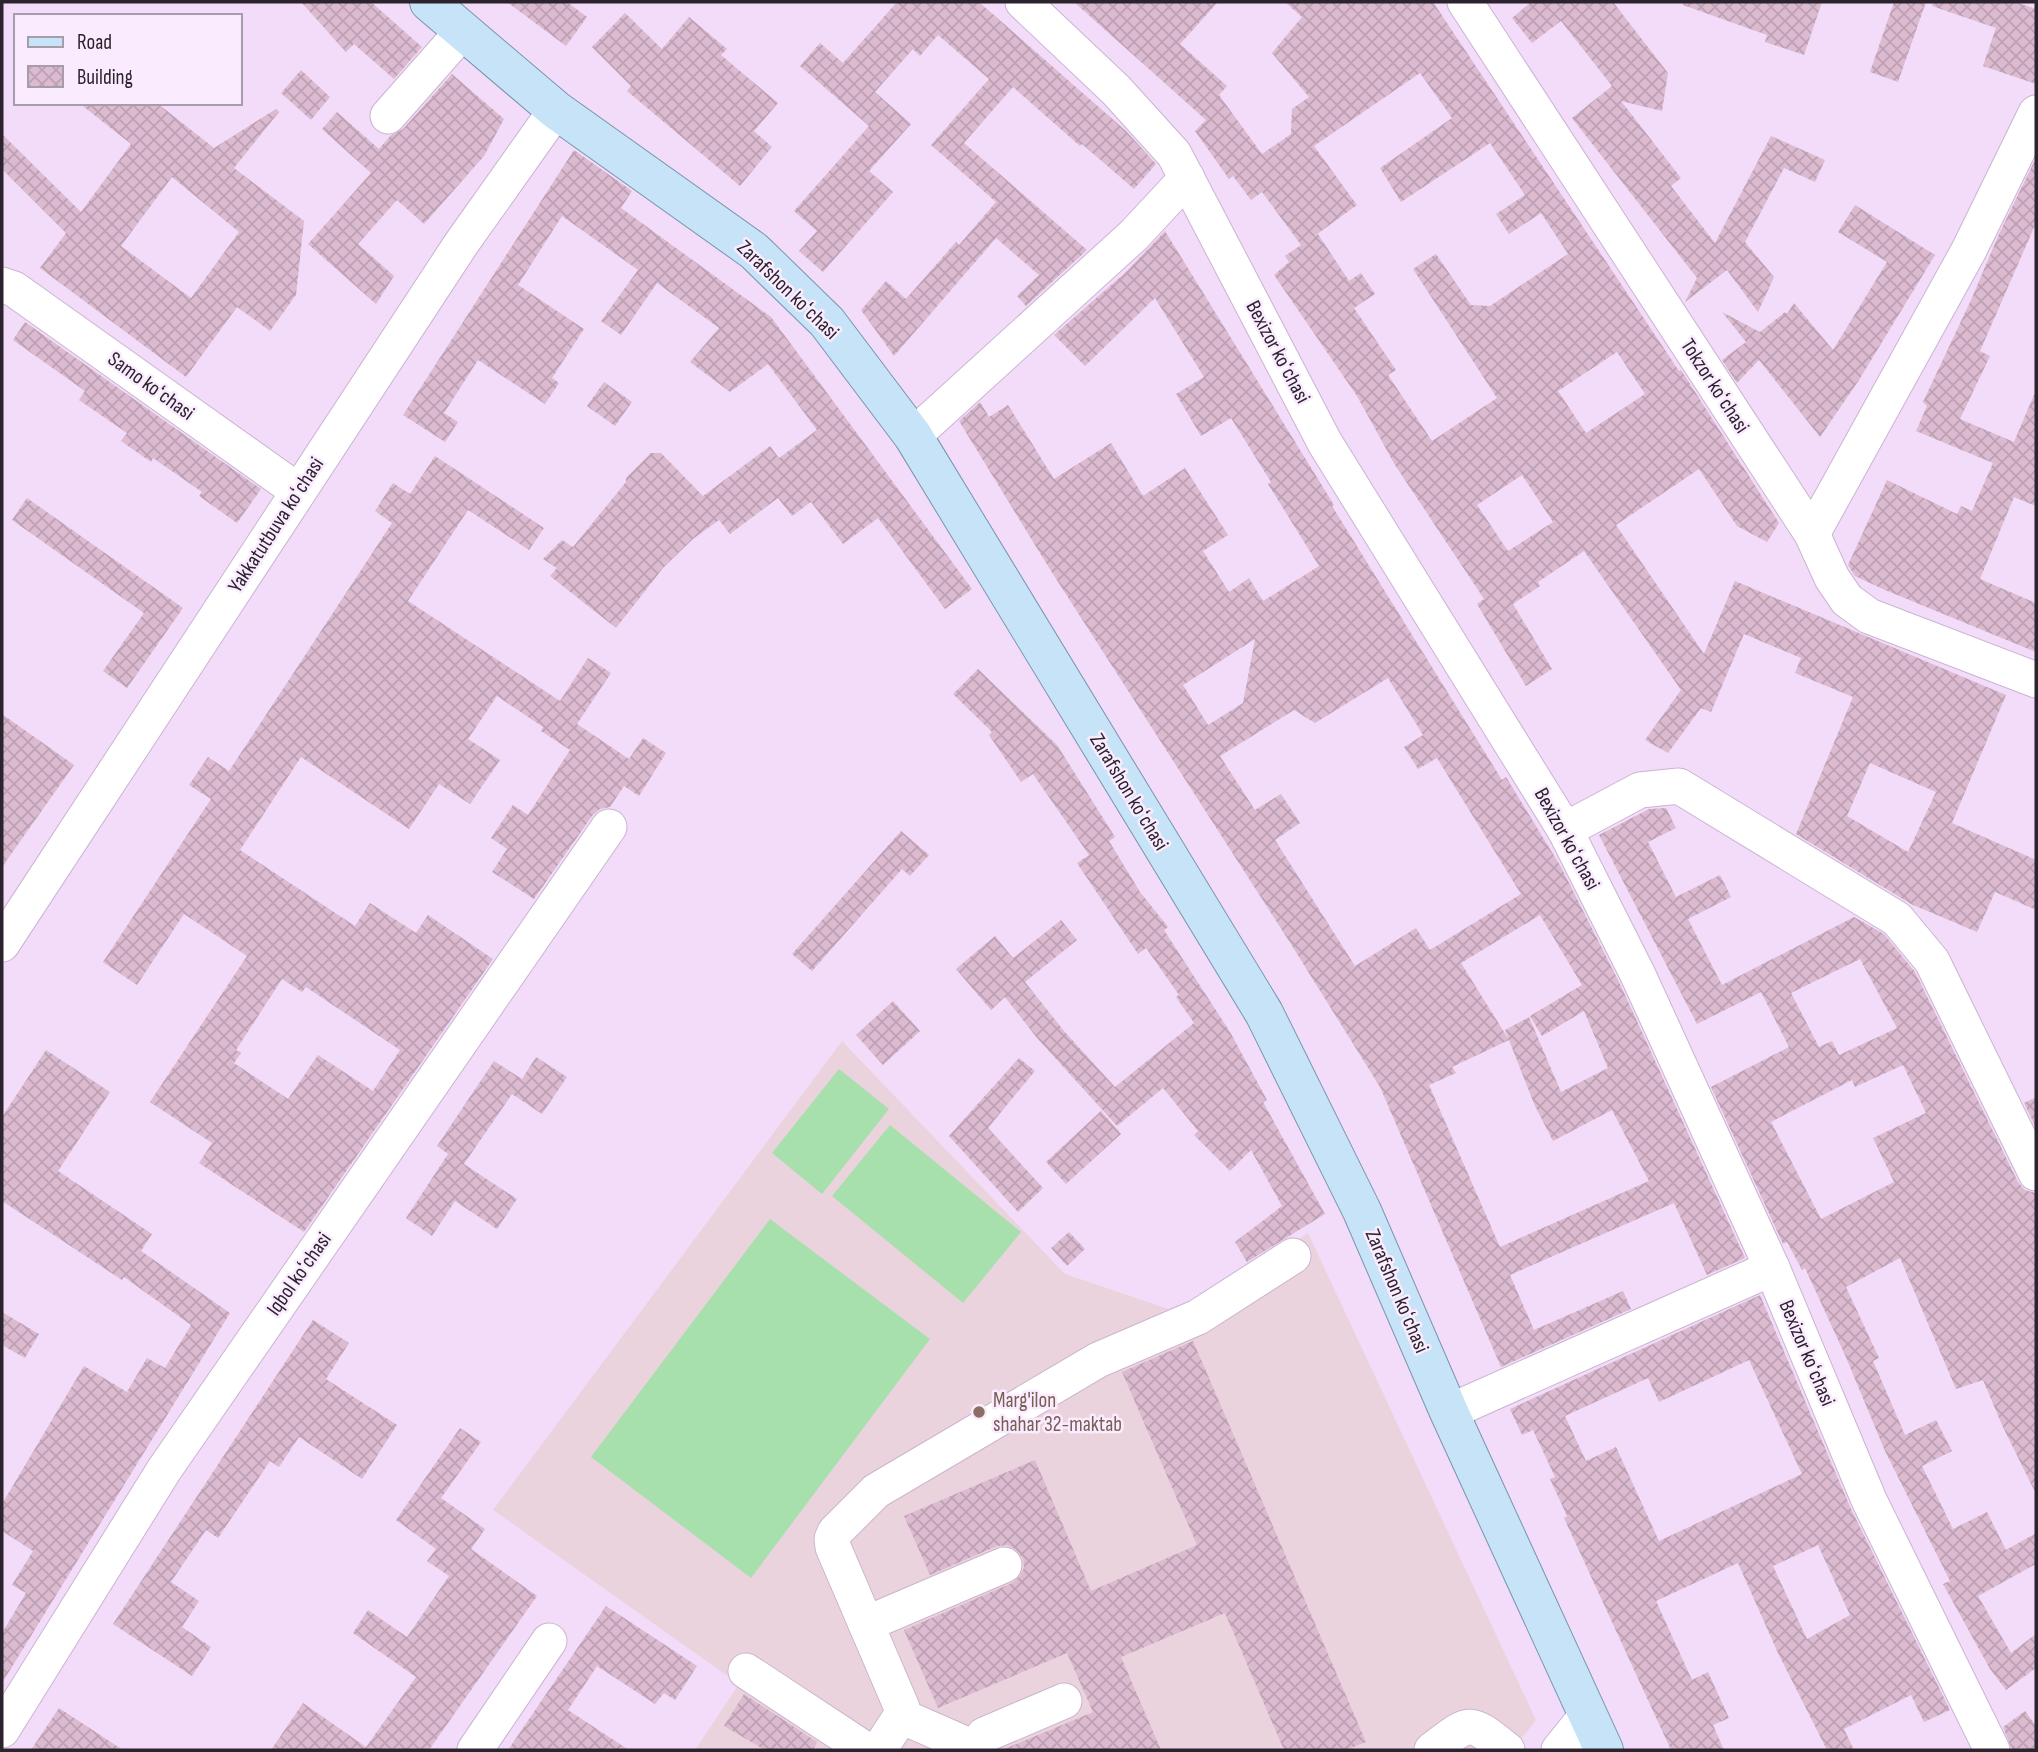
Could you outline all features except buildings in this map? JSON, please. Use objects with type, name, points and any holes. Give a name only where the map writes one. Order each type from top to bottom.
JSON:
[{"type":"main road","name":"Zarafshon koʻchasi","points":[[429,2],[556,110],[754,251],[827,322],[912,436],[1264,1013],[1362,1211],[1449,1412],[1604,1750]]},
{"type":"street","name":"Bexizor koʻchasi","points":[[1023,2],[1116,90],[1174,155],[1325,443],[1566,831],[1638,975],[1772,1268],[1869,1500],[1992,1750]]},
{"type":"street","name":"Tokzor koʻchasi","points":[[1465,2],[1812,534],[1832,578],[1847,600],[1869,616],[2036,680]]},
{"type":"street","points":[[388,116],[463,31]]},
{"type":"street","name":"Yakkatutbuva koʻchasi","points":[[2,944],[461,244],[556,110]]},
{"type":"street","points":[[1812,534],[1969,250],[2036,113]]},
{"type":"street","points":[[912,436],[1134,236],[1187,178]]},
{"type":"street","name":"Samo koʻchasi","points":[[2,285],[14,289],[298,491]]},
{"type":"street","points":[[1566,831],[1640,790],[1679,786],[1897,919],[1932,961],[2036,1173]]},
{"type":"street","name":"Iqbol koʻchasi","points":[[2,1730],[164,1470],[609,827]]},
{"type":"street","points":[[879,1750],[901,1716],[902,1708],[833,1547],[835,1532],[876,1491],[1098,1360],[1198,1317],[1293,1256]]},
{"type":"street","points":[[1449,1412],[1772,1268]]},
{"type":"street","points":[[866,1624],[1003,1565]]},
{"type":"street","points":[[475,1750],[549,1641]]},
{"type":"street","points":[[746,1671],[866,1750]]},
{"type":"street","points":[[901,1716],[974,1749],[984,1735],[1064,1701]]},
{"type":"street","points":[[1559,1750],[1588,1714]]},
{"type":"street","points":[[1433,1750],[1464,1727],[1471,1726],[1479,1728],[1507,1750]]},
{"type":"shaded area","name":"Marg'ilon shahar 32-maktab","points":[[842,1041],[1065,1274],[1186,1315],[1308,1233],[1536,1720],[1512,1750],[695,1750],[739,1684],[493,1510]]},
{"type":"green space","points":[[839,1069],[889,1109],[822,1194],[772,1153]]},
{"type":"green space","points":[[890,1125],[1021,1232],[963,1303],[832,1196]]},
{"type":"green space","points":[[770,1219],[930,1339],[751,1578],[591,1457]]},
{"type":"place","name":"Marg'ilon shahar 32-maktab","points":[[979,1412]]}]
